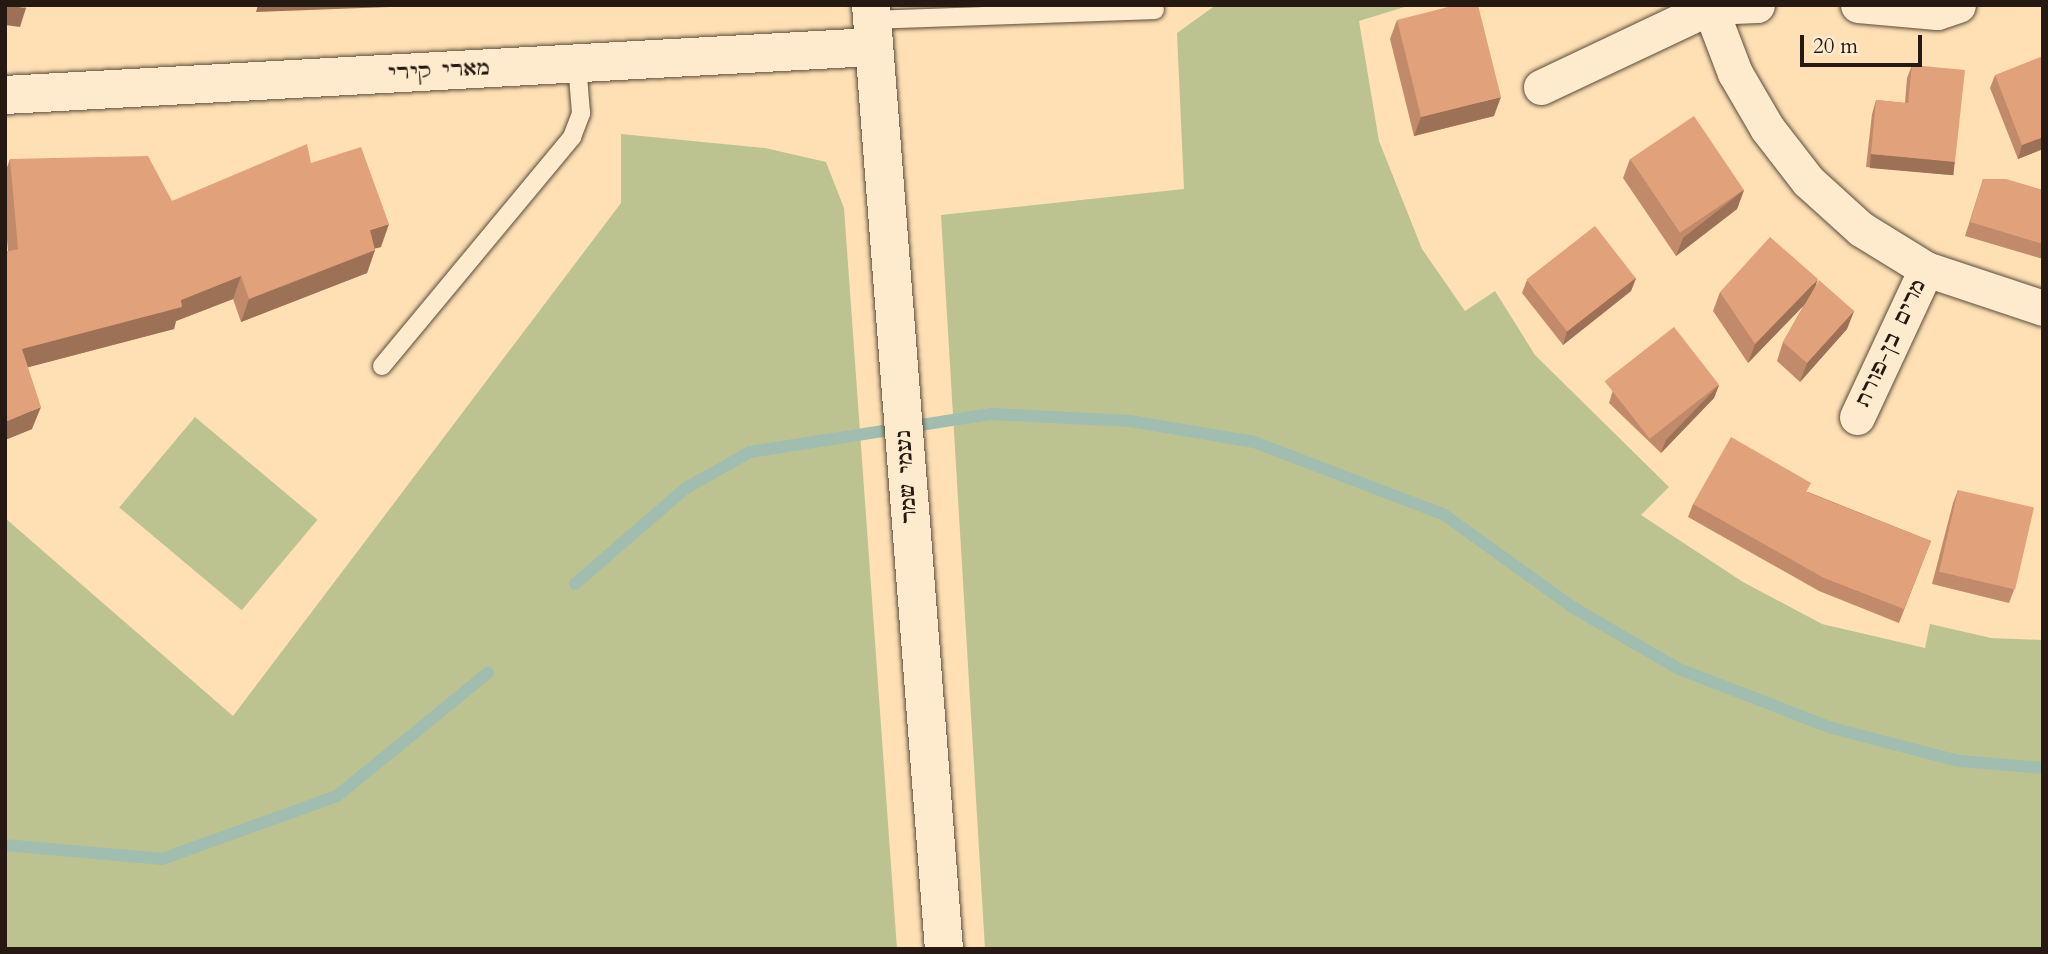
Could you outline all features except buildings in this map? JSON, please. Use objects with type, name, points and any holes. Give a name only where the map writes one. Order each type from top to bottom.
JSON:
[{"type":"street","points":[[1541,87],[1709,6],[1756,5]]},
{"type":"street","points":[[1858,5],[1937,12],[1958,5]]},
{"type":"street","name":"מרים בן-פורת","points":[[1709,6],[1735,73],[1808,181],[1861,229],[1926,269],[2043,308]]},
{"type":"street","name":"מארי קירי","points":[[5,95],[577,63],[871,24]]},
{"type":"street","name":"נעמי שמר","points":[[871,24],[944,949]]},
{"type":"street","name":"מרים בן-פורת","points":[[1857,417],[1926,269]]},
{"type":"lane","points":[[871,24],[1155,10]]},
{"type":"lane","points":[[382,366],[572,137],[581,113],[577,63]]},
{"type":"green space","points":[[1216,5],[1411,5],[1359,21],[1379,141],[1422,249],[1465,311],[1495,291],[1535,355],[1669,487],[1641,515],[1743,582],[1822,624],[1925,648],[1930,624],[1991,638],[2043,640],[2043,949],[985,949],[941,215],[1184,189],[1177,33]]},
{"type":"green space","points":[[621,134],[765,148],[826,162],[844,208],[897,949],[5,949],[5,518],[233,716],[621,203]]},
{"type":"green space","points":[[195,417],[318,520],[242,610],[119,507]]},
{"type":"waterway","points":[[575,584],[686,488],[750,452],[991,414],[1130,421],[1254,442],[1443,514],[1574,608],[1679,669],[1832,728],[1959,761],[2043,768]]},
{"type":"waterway","points":[[5,845],[162,859],[337,796],[488,673]]}]
